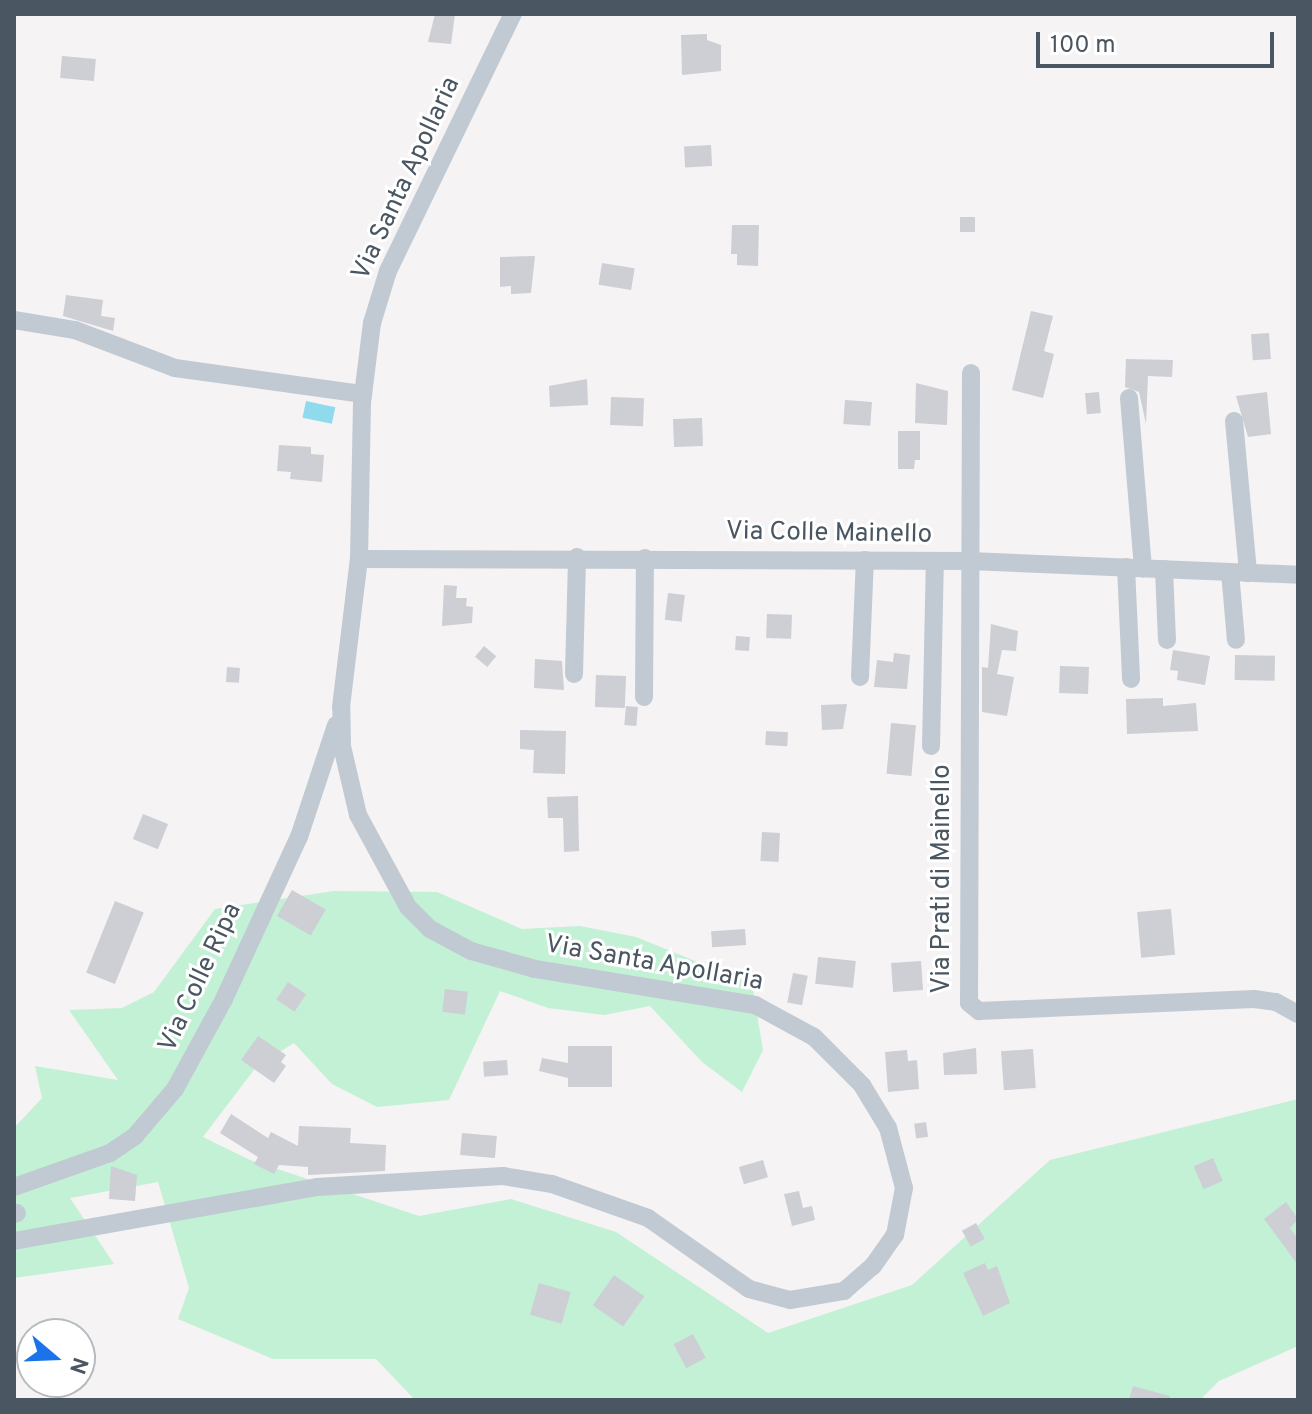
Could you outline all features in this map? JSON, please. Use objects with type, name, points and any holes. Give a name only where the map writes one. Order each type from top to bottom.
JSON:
[{"type":"street","name":"Via Santa Apollaria","points":[[14,1241],[317,1187],[503,1176],[552,1184],[648,1218],[749,1289],[790,1300],[844,1291],[890,1245],[903,1203],[894,1144],[881,1113],[839,1057],[787,1020],[755,1005],[499,961],[430,929],[400,896],[366,835],[346,770],[341,707],[359,559],[363,394],[372,323],[388,271],[513,14]]},
{"type":"street","points":[[14,320],[75,330],[175,368],[363,394]]},
{"type":"street","points":[[969,561],[971,373]]},
{"type":"street","points":[[1129,398],[1134,568],[1131,679]]},
{"type":"street","points":[[1234,421],[1239,572],[1236,640]]},
{"type":"street","points":[[574,674],[577,557]]},
{"type":"street","name":"Via Colle Mainello","points":[[359,559],[577,557],[969,561],[1298,575]]},
{"type":"street","points":[[644,697],[645,558]]},
{"type":"street","points":[[860,677],[865,560]]},
{"type":"street","points":[[931,746],[935,561]]},
{"type":"street","name":"Via Prati di Mainello","points":[[969,561],[971,1007],[979,1011],[1254,999],[1285,1005],[1298,1014]]},
{"type":"street","points":[[1164,569],[1167,640]]},
{"type":"street","name":"Via Colle Ripa","points":[[14,1187],[110,1153],[135,1136],[175,1089],[224,999],[306,820],[341,707]]},
{"type":"green space","points":[[334,891],[437,892],[522,929],[580,926],[636,937],[752,984],[763,1050],[742,1092],[702,1062],[650,1006],[604,1015],[548,1008],[500,991],[449,1100],[377,1107],[332,1084],[294,1043],[256,1067],[203,1137],[250,1160],[419,1216],[511,1199],[616,1232],[768,1333],[912,1285],[1050,1160],[1298,1099],[1298,1346],[1219,1381],[1200,1400],[415,1400],[376,1359],[273,1359],[178,1319],[189,1288],[158,1182],[70,1198],[114,1264],[14,1278],[14,1128],[42,1098],[35,1066],[118,1080],[69,1010],[122,1008],[154,992],[215,909]]},
{"type":"water","points":[[306,401],[335,407],[332,424],[302,418]]},
{"type":"building","points":[[435,14],[455,14],[451,44],[428,42]]},
{"type":"building","points":[[707,34],[707,40],[721,45],[721,71],[682,75],[681,35]]},
{"type":"building","points":[[62,56],[96,59],[94,81],[60,78]]},
{"type":"building","points":[[711,145],[712,166],[685,167],[684,146]]},
{"type":"building","points":[[960,217],[975,217],[975,232],[960,232]]},
{"type":"building","points":[[732,225],[759,225],[758,266],[737,265],[737,254],[731,254]]},
{"type":"building","points":[[535,256],[531,293],[511,294],[511,286],[500,287],[500,257]]},
{"type":"building","points":[[602,263],[635,268],[631,290],[599,285]]},
{"type":"building","points":[[66,295],[103,300],[101,316],[115,318],[113,331],[63,316]]},
{"type":"building","points":[[1031,311],[1053,316],[1044,351],[1054,354],[1043,398],[1012,390]]},
{"type":"building","points":[[1269,333],[1271,359],[1253,360],[1251,334]]},
{"type":"building","points":[[1126,359],[1173,360],[1172,377],[1148,376],[1146,424],[1139,392],[1125,387]]},
{"type":"building","points":[[587,379],[588,405],[550,407],[549,386]]},
{"type":"building","points":[[916,383],[948,391],[947,425],[915,423]]},
{"type":"building","points":[[1099,392],[1101,413],[1087,414],[1085,393]]},
{"type":"building","points":[[1267,392],[1271,434],[1248,437],[1236,396]]},
{"type":"building","points":[[611,397],[644,398],[643,426],[610,425]]},
{"type":"building","points":[[845,400],[872,402],[870,426],[843,424]]},
{"type":"building","points":[[702,418],[703,446],[674,447],[673,419]]},
{"type":"building","points":[[898,431],[920,431],[920,460],[915,460],[914,469],[898,469]]},
{"type":"building","points":[[279,445],[311,447],[311,454],[324,455],[322,482],[290,479],[291,472],[277,471]]},
{"type":"building","points":[[444,585],[457,586],[456,598],[467,598],[466,606],[473,607],[472,623],[442,626]]},
{"type":"building","points":[[668,593],[685,595],[682,622],[665,620]]},
{"type":"building","points":[[767,614],[792,615],[791,639],[766,638]]},
{"type":"building","points":[[991,624],[1018,631],[1016,651],[1002,650],[997,674],[1014,677],[1007,716],[982,712],[982,667],[988,668]]},
{"type":"building","points":[[736,636],[750,637],[749,651],[735,650]]},
{"type":"building","points":[[484,646],[496,656],[487,667],[475,657]]},
{"type":"building","points":[[1173,650],[1210,656],[1205,685],[1177,680],[1178,671],[1170,670]]},
{"type":"building","points":[[894,653],[910,655],[907,689],[874,687],[877,660],[893,662]]},
{"type":"building","points":[[1235,655],[1275,656],[1275,681],[1235,680]]},
{"type":"building","points":[[535,659],[562,661],[564,690],[534,688]]},
{"type":"building","points":[[1060,666],[1089,667],[1088,694],[1059,693]]},
{"type":"building","points":[[227,667],[240,668],[239,683],[226,682]]},
{"type":"building","points":[[596,675],[626,676],[625,708],[595,707]]},
{"type":"building","points":[[1163,698],[1163,706],[1196,703],[1198,731],[1127,734],[1126,699]]},
{"type":"building","points":[[847,704],[843,729],[822,730],[821,705]]},
{"type":"building","points":[[626,706],[638,707],[636,726],[624,725]]},
{"type":"building","points":[[891,723],[916,725],[911,776],[887,774]]},
{"type":"building","points":[[520,730],[566,731],[565,774],[533,773],[534,750],[520,749]]},
{"type":"building","points":[[766,731],[788,732],[787,746],[765,745]]},
{"type":"building","points":[[578,796],[579,851],[564,852],[563,818],[548,818],[547,797]]},
{"type":"building","points":[[143,814],[168,824],[158,849],[133,839]]},
{"type":"building","points":[[762,832],[780,833],[778,862],[760,861]]},
{"type":"building","points":[[292,890],[326,910],[311,935],[277,916]]},
{"type":"building","points":[[115,901],[144,913],[115,984],[86,972]]},
{"type":"building","points":[[1171,909],[1175,955],[1141,958],[1137,912]]},
{"type":"building","points":[[745,929],[746,945],[712,947],[711,931]]},
{"type":"building","points":[[818,957],[856,961],[853,988],[815,984]]},
{"type":"building","points":[[921,961],[923,990],[893,992],[891,963]]},
{"type":"building","points":[[793,973],[808,976],[802,1005],[787,1002]]},
{"type":"building","points":[[288,982],[306,994],[294,1012],[276,999]]},
{"type":"building","points":[[445,989],[468,992],[465,1015],[442,1012]]},
{"type":"building","points":[[258,1036],[286,1055],[281,1062],[286,1066],[274,1083],[241,1060]]},
{"type":"building","points":[[568,1046],[612,1046],[612,1087],[568,1087],[568,1078],[539,1071],[542,1058],[568,1063]]},
{"type":"building","points":[[976,1048],[977,1074],[944,1075],[943,1053]]},
{"type":"building","points":[[1033,1049],[1036,1088],[1004,1090],[1001,1051]]},
{"type":"building","points":[[907,1050],[908,1061],[917,1060],[919,1089],[888,1092],[885,1052]]},
{"type":"building","points":[[507,1060],[508,1075],[484,1077],[483,1062]]},
{"type":"building","points":[[231,1114],[268,1138],[271,1132],[298,1146],[299,1126],[351,1128],[350,1143],[386,1145],[385,1171],[308,1175],[308,1167],[279,1165],[274,1174],[254,1164],[258,1157],[220,1133]]},
{"type":"building","points":[[926,1122],[928,1137],[916,1139],[914,1124]]},
{"type":"building","points":[[462,1133],[497,1136],[495,1158],[460,1155]]},
{"type":"building","points":[[1213,1158],[1223,1181],[1203,1189],[1194,1166]]},
{"type":"building","points":[[763,1160],[768,1177],[744,1184],[739,1167]]},
{"type":"building","points":[[111,1166],[137,1175],[135,1201],[109,1199]]},
{"type":"building","points":[[799,1191],[803,1208],[812,1206],[815,1220],[792,1226],[784,1194]]},
{"type":"building","points":[[1286,1202],[1298,1219],[1290,1228],[1298,1239],[1298,1265],[1264,1219]]},
{"type":"building","points":[[976,1223],[985,1239],[971,1247],[962,1231]]},
{"type":"building","points":[[985,1263],[988,1270],[997,1266],[1010,1303],[983,1316],[963,1273]]},
{"type":"building","points":[[614,1275],[644,1296],[623,1327],[593,1305]]},
{"type":"building","points":[[539,1283],[571,1292],[562,1324],[530,1315]]},
{"type":"building","points":[[693,1334],[706,1358],[686,1368],[674,1344]]},
{"type":"building","points":[[1133,1386],[1170,1396],[1169,1400],[1129,1400]]}]
